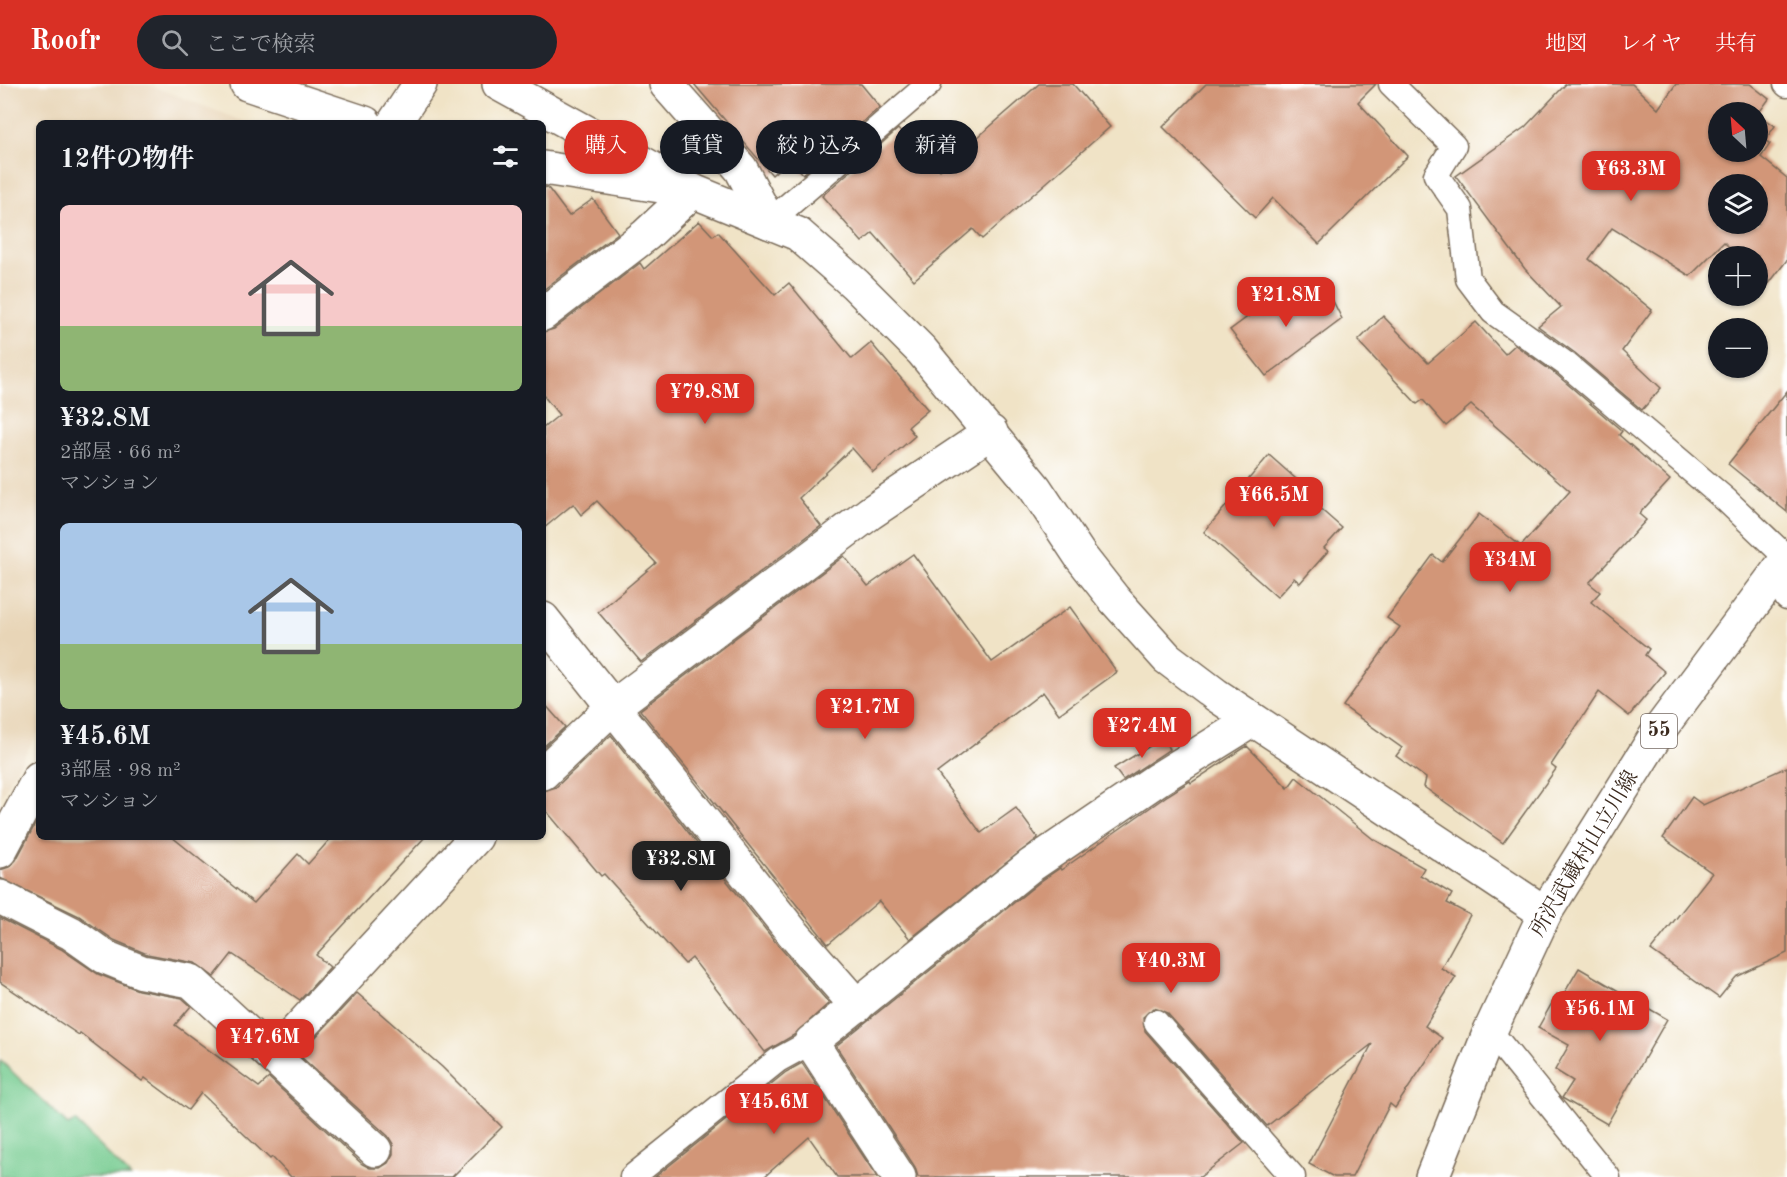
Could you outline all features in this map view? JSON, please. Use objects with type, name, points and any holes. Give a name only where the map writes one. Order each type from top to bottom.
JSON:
[{"type":"street","points":[[247,84],[356,120]]},
{"type":"street","points":[[396,120],[420,84]]},
{"type":"street","points":[[499,84],[693,191],[798,234],[855,284],[922,351],[991,432],[1035,488],[1088,565],[1159,649],[1215,695],[1545,913]]},
{"type":"street","points":[[666,84],[741,169],[769,222]]},
{"type":"street","points":[[546,168],[693,191]]},
{"type":"street","points":[[546,312],[646,235],[693,191]]},
{"type":"street","points":[[546,770],[614,706],[870,513],[991,432]]},
{"type":"street","name":"所沢武蔵村山立川線","points":[[1432,1177],[1490,1031],[1545,913],[1660,729],[1784,573]]},
{"type":"street","points":[[546,623],[821,967],[857,1005]]},
{"type":"street","points":[[899,1177],[811,1042],[1030,866],[1158,780],[1253,720]]},
{"type":"street","points":[[0,851],[36,784]]},
{"type":"street","points":[[274,1055],[473,840]]},
{"type":"street","points":[[0,897],[70,933],[105,957],[142,972],[191,981],[375,1150]]},
{"type":"lane","points":[[769,222],[929,84]]},
{"type":"lane","points":[[1391,84],[1454,146],[1436,175],[1460,209],[1468,279],[1493,312],[1566,364],[1717,492],[1784,573]]},
{"type":"lane","points":[[1156,1022],[1293,1177]]},
{"type":"lane","points":[[1490,1031],[1608,1177]]},
{"type":"lane","points":[[632,1177],[778,1060],[811,1042]]},
{"type":"shaded area","points":[[0,84],[147,84],[240,120],[36,120],[36,736],[0,797]]},
{"type":"green space","points":[[0,1060],[68,1125],[75,1121],[131,1177],[0,1177]]},
{"type":"building","points":[[694,84],[861,84],[880,107],[865,120],[756,120],[756,156],[744,142],[744,120],[725,120]]},
{"type":"building","points":[[1039,84],[1073,84],[1110,127],[982,239],[973,229],[914,280],[873,233],[862,242],[822,196],[847,174],[882,174],[882,143],[894,133],[894,174],[978,174],[978,137]]},
{"type":"building","points":[[1206,84],[1376,84],[1358,102],[1408,156],[1319,244],[1273,198],[1255,218],[1163,127]]},
{"type":"building","points":[[1566,84],[1632,84],[1658,109],[1676,84],[1750,84],[1769,99],[1767,102],[1708,102],[1708,162],[1767,162],[1787,178],[1787,260],[1768,285],[1768,246],[1728,246],[1724,242],[1720,246],[1708,246],[1708,258],[1690,276],[1612,228],[1589,259],[1652,310],[1622,351],[1661,388],[1642,410],[1575,353],[1538,326],[1561,307],[1525,269],[1456,176],[1525,127]]},
{"type":"building","points":[[1768,121],[1775,126],[1768,136]]},
{"type":"building","points":[[546,188],[569,216],[593,199],[618,233],[546,288]]},
{"type":"building","points":[[699,221],[713,236],[718,232],[775,295],[789,283],[852,359],[871,343],[928,410],[908,427],[915,436],[873,472],[852,448],[799,498],[821,526],[641,662],[598,612],[656,563],[597,501],[581,515],[573,504],[546,526],[546,426],[559,415],[546,399],[546,331],[554,329],[640,263],[644,269]]},
{"type":"building","points":[[1324,283],[1342,319],[1266,376],[1230,330],[1269,301],[1274,308]]},
{"type":"building","points":[[1383,316],[1428,363],[1476,322],[1505,354],[1515,345],[1557,375],[1622,431],[1619,435],[1670,480],[1639,514],[1646,520],[1589,583],[1600,592],[1591,602],[1649,649],[1645,655],[1665,672],[1629,716],[1599,692],[1551,765],[1556,769],[1503,843],[1424,787],[1426,778],[1396,756],[1402,748],[1343,706],[1400,627],[1387,618],[1433,555],[1442,562],[1479,514],[1521,546],[1570,491],[1471,405],[1446,426],[1423,400],[1417,404],[1358,341]]},
{"type":"building","points":[[1787,391],[1787,512],[1728,464]]},
{"type":"building","points":[[1269,455],[1321,501],[1317,506],[1342,528],[1324,548],[1328,551],[1300,583],[1294,578],[1277,597],[1204,532]]},
{"type":"building","points":[[913,554],[992,662],[1070,607],[1117,672],[1059,714],[1043,692],[937,773],[981,833],[1016,808],[1038,838],[910,939],[879,901],[828,944],[640,710],[844,556],[868,586]]},
{"type":"building","points":[[546,705],[565,727],[546,744]]},
{"type":"building","points":[[611,735],[777,944],[829,1003],[794,1035],[765,1052],[692,958],[685,964],[604,874],[601,876],[546,811],[546,790],[556,787]]},
{"type":"building","points":[[1163,738],[1170,749],[1123,780],[1114,768]]},
{"type":"building","points":[[1247,746],[1288,788],[1296,777],[1373,839],[1424,868],[1420,875],[1452,894],[1447,903],[1470,915],[1441,968],[1456,977],[1425,1026],[1442,1038],[1395,1108],[1390,1104],[1352,1177],[1334,1177],[1309,1164],[1372,1044],[1267,1126],[1167,1013],[1154,1008],[1143,1017],[1145,1031],[1244,1143],[1200,1177],[918,1177],[915,1167],[836,1046],[1041,881],[1060,868],[1061,870],[1168,795],[1190,781],[1191,783]]},
{"type":"building","points":[[1787,767],[1787,953],[1736,977],[1719,998],[1651,950],[1712,873],[1663,838],[1692,797],[1703,805]]},
{"type":"building","points":[[36,823],[36,840],[176,840],[254,903],[298,854],[308,864],[329,840],[422,840],[316,955],[330,967],[300,1000],[232,954],[214,977],[195,963],[147,954],[114,940],[79,916],[0,878],[0,870],[9,867],[16,860]]},
{"type":"building","points":[[0,918],[61,949],[98,974],[138,990],[182,998],[191,1006],[175,1025],[259,1087],[269,1078],[362,1164],[370,1168],[380,1168],[388,1163],[393,1154],[393,1144],[388,1136],[299,1055],[357,993],[442,1067],[502,1127],[452,1177],[291,1177],[201,1093],[188,1110],[145,1078],[142,1081],[80,1033],[79,1035],[0,982]]},
{"type":"building","points":[[1579,968],[1667,1019],[1607,1124],[1562,1098],[1573,1081],[1555,1070],[1569,1045],[1538,1028],[1557,994],[1562,997]]},
{"type":"building","points":[[802,1063],[877,1177],[837,1177],[809,1137],[764,1177],[655,1177],[786,1072]]}]
